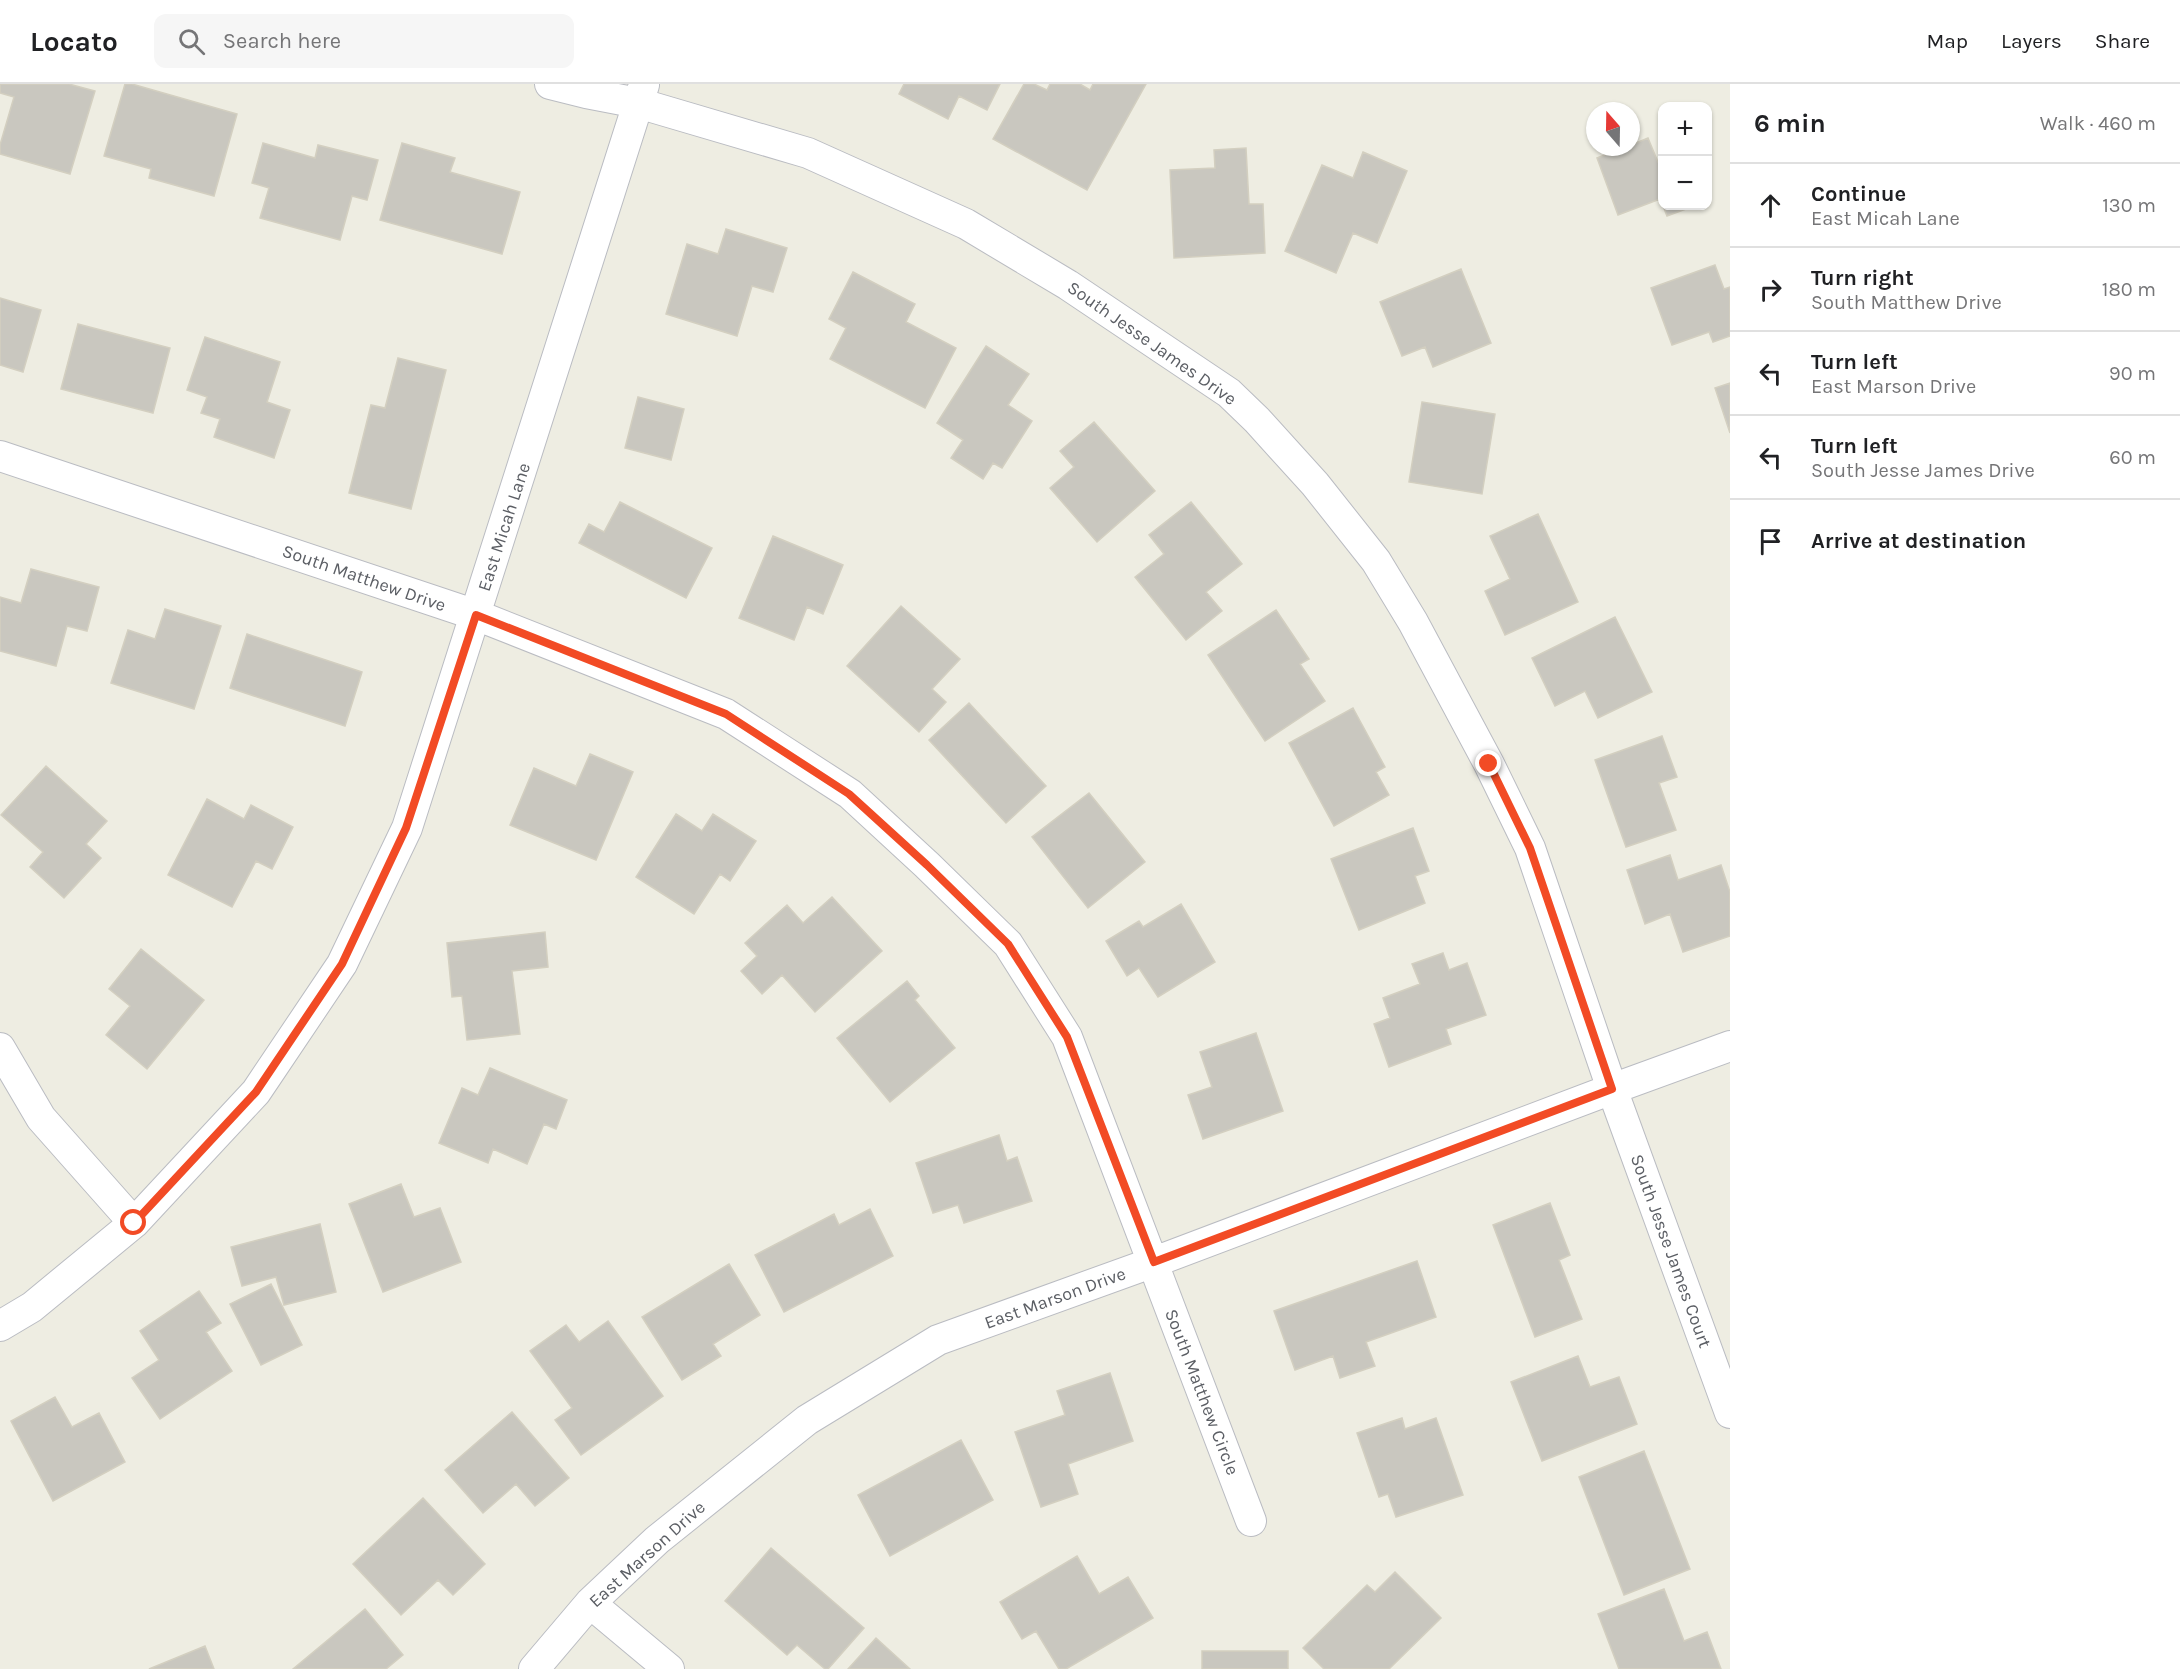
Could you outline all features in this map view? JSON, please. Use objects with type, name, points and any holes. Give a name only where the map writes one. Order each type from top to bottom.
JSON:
[{"type":"street","name":"South Jesse James Drive","points":[[550,84],[586,93],[641,93],[808,153],[966,224],[1068,285],[1229,393],[1257,420],[1315,484],[1376,561],[1413,622],[1530,848],[1612,1089]]},
{"type":"street","name":"East Micah Lane","points":[[0,1326],[32,1307],[134,1223],[256,1092],[342,964],[406,828],[476,615],[641,93]]},
{"type":"street","name":"South Matthew Drive","points":[[0,456],[476,615],[726,714],[849,794],[927,865],[1008,944],[1067,1037],[1154,1262]]},
{"type":"street","name":"East Marson Drive","points":[[534,1669],[590,1603],[657,1540],[807,1420],[938,1340],[1154,1262],[1730,1046]]},
{"type":"street","points":[[0,1048],[41,1118],[134,1223]]},
{"type":"street","name":"South Jesse James Court","points":[[1612,1089],[1730,1413]]},
{"type":"street","name":"South Matthew Circle","points":[[1154,1262],[1251,1521]]},
{"type":"street","points":[[590,1603],[669,1669]]},
{"type":"building","points":[[0,84],[69,84],[95,91],[70,174],[0,154],[0,145],[14,97],[0,93]]},
{"type":"building","points":[[125,84],[132,84],[237,114],[214,196],[149,178],[151,169],[104,156]]},
{"type":"building","points":[[904,84],[1000,84],[987,110],[959,96],[948,119],[899,94]]},
{"type":"building","points":[[1024,84],[1034,84],[1047,90],[1050,84],[1080,84],[1090,90],[1093,84],[1146,84],[1087,190],[993,139]]},
{"type":"building","points":[[1648,138],[1658,162],[1658,200],[1618,215],[1597,158],[1640,156],[1640,141]]},
{"type":"building","points":[[263,143],[315,158],[318,145],[378,160],[367,200],[352,196],[340,240],[260,218],[269,188],[252,183]]},
{"type":"building","points":[[402,143],[455,158],[450,172],[520,192],[502,254],[380,220]]},
{"type":"building","points":[[1246,148],[1249,204],[1263,204],[1265,253],[1174,258],[1170,170],[1215,168],[1214,150]]},
{"type":"building","points":[[1363,152],[1407,171],[1377,243],[1353,233],[1336,273],[1285,251],[1322,165],[1353,178]]},
{"type":"building","points":[[1665,210],[1683,210],[1667,216]]},
{"type":"building","points":[[726,229],[787,248],[773,292],[752,286],[737,336],[666,314],[687,244],[718,254]]},
{"type":"building","points":[[1715,265],[1724,289],[1730,287],[1730,336],[1713,342],[1709,332],[1672,345],[1651,288]]},
{"type":"building","points":[[1461,269],[1491,343],[1433,367],[1425,347],[1402,356],[1380,302]]},
{"type":"building","points":[[853,272],[915,304],[906,322],[956,348],[925,408],[830,359],[846,328],[829,319]]},
{"type":"building","points":[[0,298],[41,310],[23,372],[0,365]]},
{"type":"building","points":[[78,324],[170,348],[153,413],[61,389]]},
{"type":"building","points":[[205,337],[280,362],[267,402],[290,410],[274,458],[214,437],[220,419],[201,413],[207,397],[187,390]]},
{"type":"building","points":[[986,346],[1029,374],[1008,405],[1032,421],[1002,468],[993,463],[983,479],[951,458],[963,440],[937,423]]},
{"type":"building","points":[[398,358],[446,370],[411,509],[349,493],[371,405],[385,408]]},
{"type":"building","points":[[1730,383],[1730,433],[1715,388]]},
{"type":"building","points":[[638,397],[684,409],[671,460],[625,448]]},
{"type":"building","points":[[1422,402],[1495,414],[1482,494],[1409,482]]},
{"type":"building","points":[[1094,422],[1155,491],[1097,542],[1050,488],[1074,467],[1060,451]]},
{"type":"building","points":[[620,502],[712,548],[686,598],[579,543],[589,524],[604,532]]},
{"type":"building","points":[[1191,502],[1242,564],[1206,592],[1222,611],[1186,640],[1135,577],[1164,554],[1149,535]]},
{"type":"building","points":[[1538,514],[1578,602],[1505,635],[1485,591],[1510,579],[1490,536]]},
{"type":"building","points":[[773,536],[843,565],[823,614],[807,607],[794,640],[739,618]]},
{"type":"building","points":[[31,569],[99,587],[87,631],[67,626],[56,666],[0,651],[0,597],[21,603]]},
{"type":"building","points":[[901,606],[960,659],[932,689],[946,702],[919,732],[847,666]]},
{"type":"building","points":[[165,609],[221,626],[194,709],[111,683],[128,630],[155,639]]},
{"type":"building","points":[[1276,610],[1309,659],[1300,664],[1325,701],[1265,741],[1208,655]]},
{"type":"building","points":[[1615,617],[1652,692],[1598,718],[1585,691],[1555,706],[1532,658]]},
{"type":"building","points":[[247,634],[362,672],[345,726],[230,688]]},
{"type":"building","points":[[969,703],[1046,786],[1006,823],[929,740]]},
{"type":"building","points":[[1353,708],[1385,767],[1376,772],[1389,795],[1334,826],[1289,743]]},
{"type":"building","points":[[1662,736],[1677,777],[1659,783],[1676,830],[1626,847],[1595,760]]},
{"type":"building","points":[[590,754],[633,772],[596,860],[510,825],[534,768],[576,786]]},
{"type":"building","points":[[46,766],[107,821],[86,844],[101,858],[64,898],[30,867],[43,852],[1,815]]},
{"type":"building","points":[[1089,793],[1145,862],[1088,908],[1032,837]]},
{"type":"building","points":[[207,799],[244,819],[251,805],[293,827],[272,869],[256,861],[232,907],[168,875]]},
{"type":"building","points":[[676,814],[702,831],[713,814],[756,841],[730,881],[720,874],[694,914],[636,877]]},
{"type":"building","points":[[1413,828],[1429,871],[1415,876],[1425,903],[1359,930],[1331,859]]},
{"type":"building","points":[[1670,855],[1678,880],[1721,865],[1730,892],[1730,936],[1683,952],[1670,914],[1645,924],[1627,870]]},
{"type":"building","points":[[832,897],[882,951],[815,1012],[782,975],[762,994],[741,971],[757,956],[745,943],[787,905],[803,923]]},
{"type":"building","points":[[1181,904],[1215,962],[1158,997],[1139,968],[1127,976],[1106,941],[1139,921],[1143,927]]},
{"type":"building","points":[[545,932],[548,967],[512,971],[520,1034],[467,1040],[462,996],[452,997],[447,943]]},
{"type":"building","points":[[141,949],[204,1000],[147,1069],[106,1035],[130,1006],[109,989]]},
{"type":"building","points":[[1443,953],[1449,970],[1467,963],[1486,1015],[1446,1029],[1451,1044],[1389,1067],[1374,1024],[1390,1018],[1383,998],[1420,984],[1412,964]]},
{"type":"building","points":[[907,981],[919,996],[915,1000],[955,1048],[890,1102],[837,1038]]},
{"type":"building","points":[[1256,1033],[1283,1111],[1203,1139],[1188,1095],[1212,1087],[1200,1052]]},
{"type":"building","points":[[490,1068],[567,1100],[556,1129],[544,1124],[527,1164],[493,1149],[488,1163],[439,1143],[462,1088],[478,1095]]},
{"type":"building","points":[[999,1135],[1007,1161],[1017,1157],[1032,1201],[964,1223],[958,1205],[933,1213],[916,1163]]},
{"type":"building","points":[[401,1184],[414,1217],[440,1208],[461,1262],[383,1292],[349,1204]]},
{"type":"building","points":[[1550,1203],[1570,1255],[1559,1260],[1582,1319],[1535,1337],[1493,1225]]},
{"type":"building","points":[[870,1209],[893,1256],[784,1312],[755,1255],[834,1214],[839,1225]]},
{"type":"building","points":[[320,1224],[336,1292],[284,1305],[276,1277],[242,1286],[231,1247]]},
{"type":"building","points":[[1417,1261],[1436,1317],[1366,1342],[1375,1366],[1340,1378],[1333,1356],[1295,1370],[1274,1311]]},
{"type":"building","points":[[729,1264],[760,1315],[713,1344],[721,1356],[682,1380],[642,1317]]},
{"type":"building","points":[[271,1284],[302,1345],[261,1365],[230,1304]]},
{"type":"building","points":[[199,1291],[221,1323],[206,1332],[232,1371],[160,1419],[132,1378],[159,1360],[140,1331]]},
{"type":"building","points":[[608,1321],[663,1396],[581,1455],[555,1420],[572,1408],[530,1351],[566,1325],[579,1342]]},
{"type":"building","points":[[1578,1356],[1590,1387],[1619,1377],[1637,1424],[1542,1461],[1511,1382]]},
{"type":"building","points":[[1110,1373],[1133,1441],[1068,1464],[1078,1494],[1041,1507],[1015,1432],[1065,1415],[1057,1391]]},
{"type":"building","points":[[55,1397],[72,1427],[99,1413],[125,1462],[53,1501],[11,1421]]},
{"type":"building","points":[[512,1412],[569,1478],[535,1506],[516,1484],[483,1513],[445,1470]]},
{"type":"building","points":[[1402,1418],[1405,1429],[1436,1418],[1463,1495],[1396,1517],[1388,1494],[1379,1497],[1357,1433]]},
{"type":"building","points":[[961,1440],[993,1500],[890,1556],[858,1495]]},
{"type":"building","points":[[1644,1451],[1690,1569],[1624,1595],[1579,1477]]},
{"type":"building","points":[[423,1498],[485,1564],[453,1595],[438,1580],[401,1615],[353,1564]]},
{"type":"building","points":[[771,1548],[864,1628],[828,1669],[825,1669],[797,1645],[787,1655],[725,1601]]},
{"type":"building","points":[[1077,1556],[1099,1594],[1128,1577],[1153,1618],[1066,1669],[1059,1669],[1036,1631],[1022,1639],[1000,1602]]},
{"type":"building","points":[[1395,1572],[1441,1618],[1389,1669],[1324,1669],[1303,1648],[1367,1585],[1375,1592]]},
{"type":"building","points":[[1664,1589],[1684,1641],[1707,1632],[1721,1669],[1619,1669],[1598,1614]]},
{"type":"building","points":[[365,1609],[403,1655],[386,1669],[293,1669]]},
{"type":"building","points":[[876,1638],[910,1669],[848,1669]]},
{"type":"building","points":[[205,1646],[214,1669],[149,1669]]},
{"type":"building","points":[[1202,1651],[1288,1651],[1288,1669],[1202,1669]]},
{"type":"route","points":[[134,1223],[256,1092],[342,964],[406,828],[476,615],[726,714],[849,794],[927,865],[1008,944],[1067,1037],[1154,1262],[1612,1089],[1530,848],[1489,764]]}]
